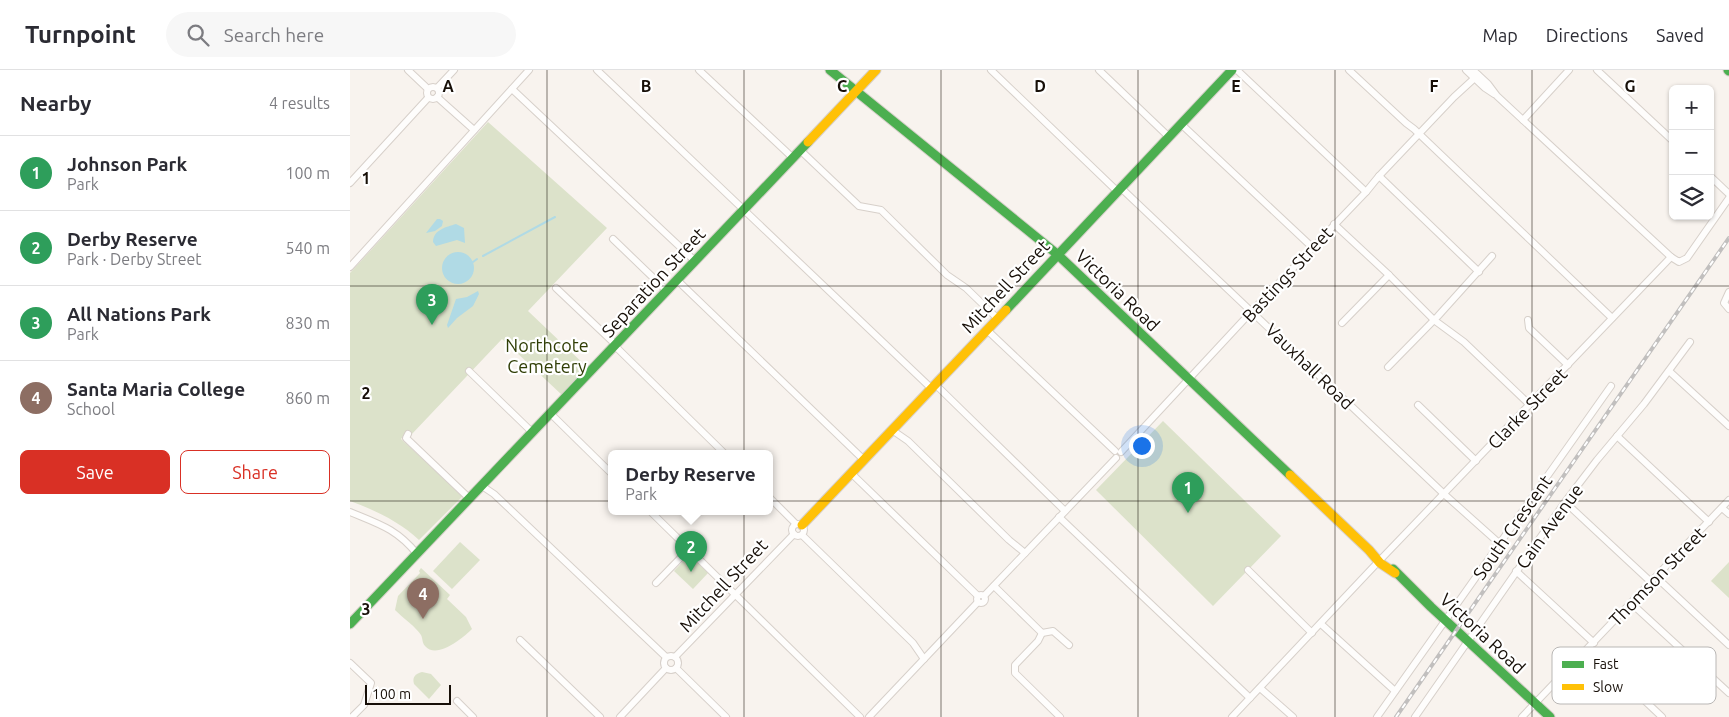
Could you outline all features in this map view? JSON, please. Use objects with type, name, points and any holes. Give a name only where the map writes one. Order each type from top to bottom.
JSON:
[{"type":"street","points":[[408,70],[428,89]]},
{"type":"street","points":[[428,89],[437,88],[454,70]]},
{"type":"street","points":[[350,267],[529,70]]},
{"type":"street","points":[[597,70],[1065,511]]},
{"type":"street","points":[[699,70],[793,158]]},
{"type":"street","name":"Victoria Road","points":[[830,70],[1057,254],[1369,550],[1550,717]]},
{"type":"street","name":"Separation Street","points":[[350,624],[876,70]]},
{"type":"street","name":"Vauxhall Road","points":[[991,70],[1252,311],[1444,494],[1500,544]]},
{"type":"street","points":[[1099,70],[1169,137]]},
{"type":"street","points":[[1349,70],[1612,318]]},
{"type":"street","points":[[1523,120],[1569,70]]},
{"type":"street","points":[[1597,70],[1669,137]]},
{"type":"street","points":[[1231,71],[1366,192]]},
{"type":"street","name":"Mitchell Street","points":[[799,524],[864,460],[1231,71]]},
{"type":"street","points":[[1472,73],[1488,84],[1497,96],[1671,257],[1679,262],[1687,258],[1729,198]]},
{"type":"street","name":"Bastings Street","points":[[865,717],[930,653],[980,598],[994,586],[1189,380],[1454,97],[1472,73]]},
{"type":"street","points":[[437,88],[439,94],[437,97]]},
{"type":"street","points":[[428,89],[426,92],[428,98]]},
{"type":"street","points":[[512,89],[696,261]]},
{"type":"street","points":[[428,98],[437,97]]},
{"type":"street","points":[[437,97],[474,130]]},
{"type":"street","points":[[350,183],[428,98]]},
{"type":"street","points":[[1181,124],[1312,248]]},
{"type":"street","points":[[800,150],[859,206],[881,210],[947,275],[966,288],[997,318]]},
{"type":"street","points":[[1379,176],[1479,272]]},
{"type":"street","points":[[1714,180],[1729,194]]},
{"type":"street","points":[[1334,224],[1434,320],[1464,342],[1530,405]]},
{"type":"street","points":[[613,240],[667,291]]},
{"type":"street","points":[[1388,367],[1492,256]]},
{"type":"street","name":"Clarke Street","points":[[1232,717],[1671,257]]},
{"type":"street","points":[[1342,323],[1389,275]]},
{"type":"street","points":[[677,280],[864,460]]},
{"type":"street","points":[[556,288],[721,450]]},
{"type":"street","points":[[1727,294],[1724,303],[1729,309]]},
{"type":"street","points":[[1528,320],[1530,328],[1568,364]]},
{"type":"street","points":[[986,330],[1117,454]]},
{"type":"street","name":"Cain Avenue","points":[[1415,717],[1565,502],[1616,436],[1638,411],[1690,342]]},
{"type":"street","points":[[469,371],[533,432]]},
{"type":"street","points":[[1669,371],[1729,426]]},
{"type":"street","name":"South Crescent","points":[[1377,717],[1611,386]]},
{"type":"street","points":[[1418,405],[1476,461]]},
{"type":"street","points":[[551,414],[608,470]]},
{"type":"street","points":[[892,430],[908,441],[1023,555]]},
{"type":"street","points":[[1616,436],[1708,522]]},
{"type":"street","points":[[405,437],[470,499]]},
{"type":"street","points":[[851,473],[980,598]]},
{"type":"street","points":[[482,486],[494,494],[666,657]]},
{"type":"street","name":"Thomson Street","points":[[1591,645],[1729,500]]},
{"type":"street","points":[[773,501],[805,529],[802,535]]},
{"type":"street","points":[[1565,502],[1729,645]]},
{"type":"street","points":[[1722,508],[1729,514]]},
{"type":"street","points":[[350,512],[393,530],[406,540],[417,554]]},
{"type":"street","points":[[654,515],[865,717]]},
{"type":"street","points":[[1059,517],[1250,698]]},
{"type":"street","points":[[799,524],[792,528],[794,534],[797,536],[802,535],[913,643],[924,659]]},
{"type":"street","name":"Mitchell Street","points":[[676,657],[794,534]]},
{"type":"street","points":[[656,584],[689,549]]},
{"type":"street","points":[[1248,570],[1312,633]]},
{"type":"street","points":[[1516,571],[1591,645]]},
{"type":"street","points":[[994,586],[1042,633]]},
{"type":"street","points":[[1631,603],[1679,647]]},
{"type":"street","points":[[1321,624],[1395,691]]},
{"type":"street","points":[[1042,633],[1052,631],[1069,645]]},
{"type":"street","points":[[1042,633],[1038,642],[1015,665],[1015,673],[1060,717]]},
{"type":"street","points":[[520,640],[600,717]]},
{"type":"street","points":[[913,643],[930,653]]},
{"type":"street","points":[[666,657],[676,657],[678,664],[676,668]]},
{"type":"street","points":[[666,657],[664,663],[666,668]]},
{"type":"street","points":[[350,663],[371,683],[364,705],[352,717]]},
{"type":"street","points":[[666,668],[671,670],[676,668]]},
{"type":"street","points":[[620,717],[666,668]]},
{"type":"street","points":[[676,668],[726,717]]},
{"type":"street","points":[[1716,681],[1729,693]]},
{"type":"street","name":"Thomson Street","points":[[1522,717],[1552,685]]},
{"type":"street","points":[[1260,688],[1292,717]]},
{"type":"street","points":[[457,701],[473,717]]},
{"type":"street","points":[[1649,704],[1662,717]]},
{"type":"green space","name":"Northcote Cemetery","points":[[488,122],[607,228],[528,311],[588,368],[562,395],[502,339],[411,435],[407,432],[401,439],[463,496],[419,540],[387,517],[350,501],[350,273]]},
{"type":"green space","points":[[1163,421],[1281,536],[1213,606],[1096,490]]},
{"type":"green space","points":[[460,542],[480,560],[452,589],[433,571]]},
{"type":"green space","points":[[689,555],[708,573],[693,589],[674,571]]},
{"type":"green space","points":[[1729,562],[1729,598],[1711,581]]},
{"type":"green space","points":[[421,568],[450,595],[447,599],[466,617],[472,629],[457,642],[443,649],[430,650],[425,646],[419,632],[395,610],[398,596],[420,573]]},
{"type":"green space","points":[[422,672],[431,674],[441,685],[429,699],[414,684],[413,679],[415,676]]},
{"type":"water","points":[[437,219],[443,221],[442,226],[435,231],[426,233]]},
{"type":"water","points":[[456,224],[464,228],[465,243],[457,240],[436,246],[433,242],[435,235],[444,228]]},
{"type":"water","points":[[458,252],[464,253],[469,257],[473,262],[473,274],[469,279],[464,283],[458,284],[452,283],[447,279],[443,274],[442,268],[443,262],[447,257],[452,253]]},
{"type":"water","points":[[478,291],[479,294],[473,306],[457,318],[448,328],[447,325],[456,299],[467,297]]},
{"type":"waterway","points":[[483,256],[555,217]]},
{"type":"waterway","points":[[473,262],[477,259]]},
{"type":"railway","points":[[1396,717],[1729,238]]},
{"type":"traffic: fast","points":[[830,70],[1057,254],[1290,475]]},
{"type":"traffic: fast","points":[[1006,310],[1232,70]]},
{"type":"traffic: fast","points":[[350,624],[808,142]]},
{"type":"traffic: fast","points":[[1393,569],[1431,607],[1550,717]]},
{"type":"traffic: slow","points":[[808,142],[876,70]]},
{"type":"traffic: slow","points":[[802,525],[1006,310]]},
{"type":"traffic: slow","points":[[1290,475],[1369,550],[1380,563],[1395,573]]},
{"type":"place","name":"All Nations Park","points":[[432,325]]},
{"type":"place","name":"Johnson Park","points":[[1188,513]]},
{"type":"place","name":"Derby Reserve","points":[[691,572]]},
{"type":"place","name":"Santa Maria College","points":[[423,619]]}]
